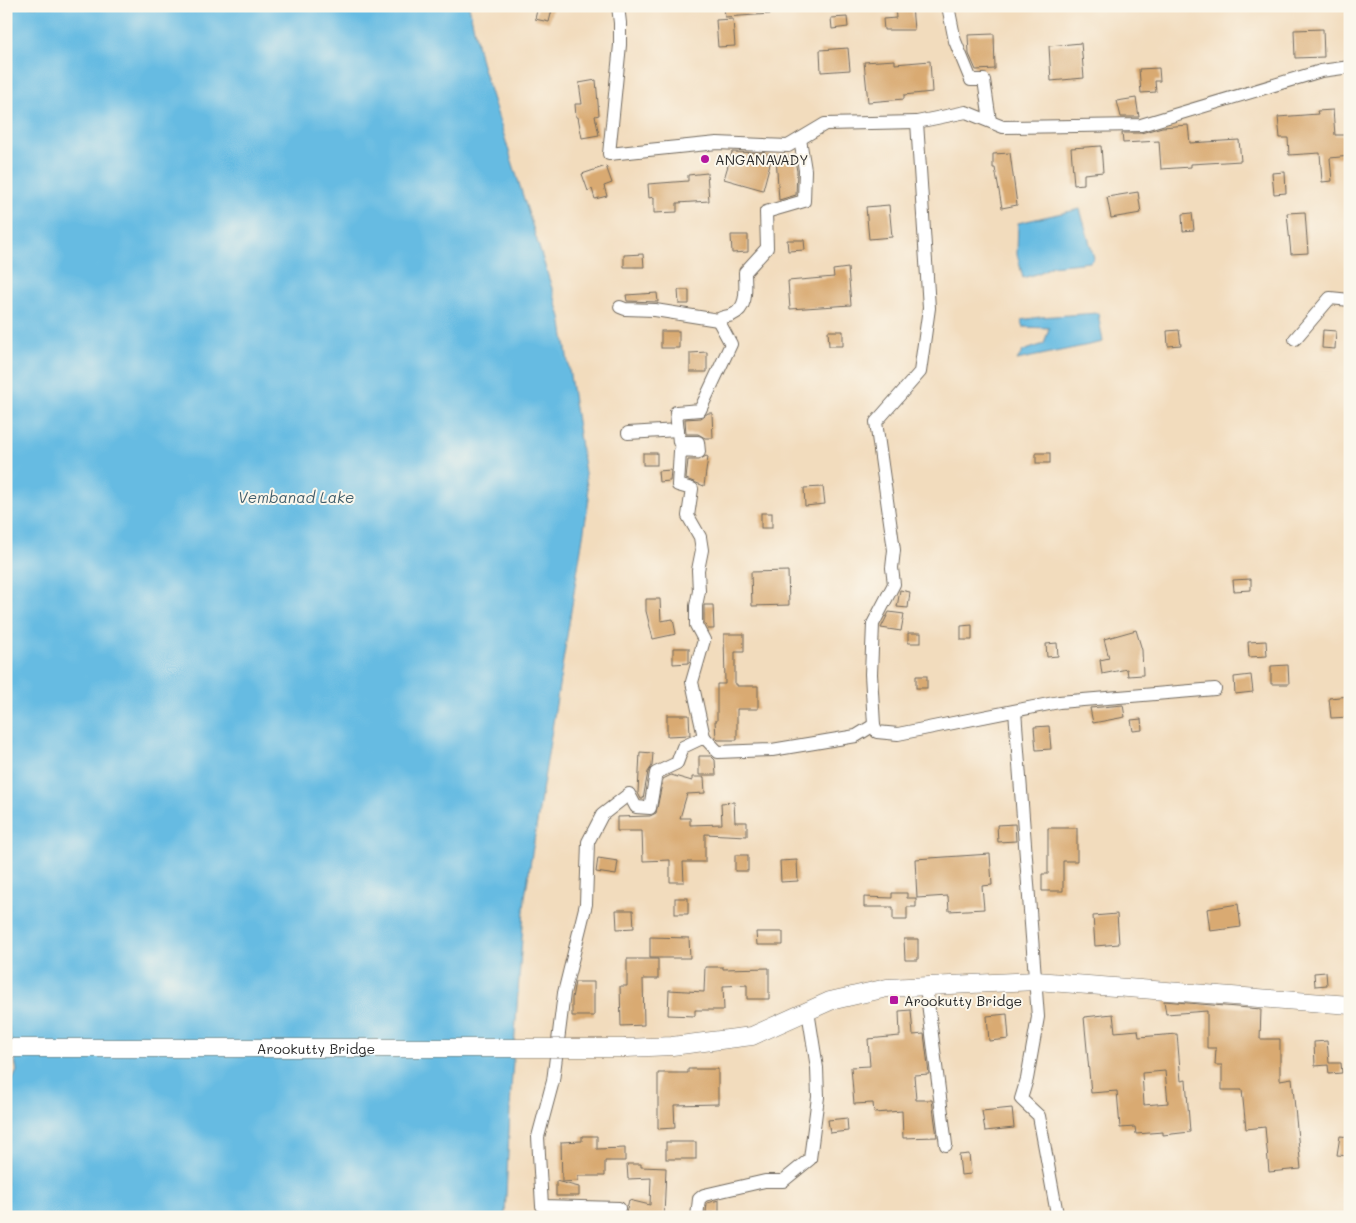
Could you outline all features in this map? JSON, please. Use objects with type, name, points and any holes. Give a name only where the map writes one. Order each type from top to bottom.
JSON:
[{"type":"main road","name":"Arookutty Bridge","points":[[6,1048],[626,1048],[672,1046],[752,1036],[830,1001],[887,988],[1036,982],[1350,1005]]},
{"type":"street","points":[[618,6],[620,45],[608,154],[717,143],[788,146],[825,124],[917,122],[966,112],[1003,127],[1141,125],[1321,71],[1350,67]]},
{"type":"street","points":[[948,6],[955,41],[971,80],[984,80],[990,121]]},
{"type":"street","points":[[917,122],[929,308],[920,372],[876,422],[894,550],[892,568],[894,584],[873,624],[871,674],[874,726],[877,732],[898,734],[1059,702],[1215,689]]},
{"type":"street","points":[[620,308],[655,310],[718,320],[720,317],[733,315],[740,309],[746,299],[745,272],[767,248],[766,212],[804,201],[805,170],[800,139]]},
{"type":"street","points":[[1295,339],[1330,298],[1350,300]]},
{"type":"street","points":[[718,320],[731,344],[700,410],[676,412],[680,442],[698,442],[699,452],[680,451],[678,485],[692,489],[688,516],[700,537],[702,550],[698,570],[696,625],[704,640],[692,682],[704,737],[718,752],[772,750],[856,736],[874,726]]},
{"type":"street","points":[[628,432],[678,430]]},
{"type":"street","points":[[1015,711],[1038,1017],[1027,1080],[1021,1099],[1039,1116],[1059,1217]]},
{"type":"street","points":[[616,1217],[619,1208],[542,1206],[538,1137],[554,1081],[564,993],[586,904],[588,842],[602,815],[630,794],[636,807],[650,808],[656,773],[677,763],[683,747],[704,737]]},
{"type":"street","points":[[926,986],[946,1145]]},
{"type":"street","points":[[697,1217],[699,1199],[704,1195],[765,1181],[783,1181],[810,1159],[818,1097],[817,1068],[808,1011]]},
{"type":"water","name":"Vembanad Lake","points":[[6,6],[469,6],[481,62],[561,317],[589,499],[525,897],[511,1089],[505,1217],[6,1217],[6,1093],[17,1071],[6,1013]]},
{"type":"water","points":[[1080,209],[1094,258],[1090,262],[1052,266],[1023,278],[1017,254],[1018,223]]},
{"type":"water","points":[[1098,313],[1103,342],[1017,360],[1023,351],[1044,344],[1049,328],[1023,327],[1021,320]]},
{"type":"building","points":[[538,6],[553,6],[549,22],[535,19]]},
{"type":"building","points":[[724,6],[771,6],[771,14],[725,17]]},
{"type":"building","points":[[912,6],[914,30],[884,30],[883,19],[896,18],[895,7]]},
{"type":"building","points":[[847,17],[848,27],[832,29],[831,18]]},
{"type":"building","points":[[733,19],[735,46],[718,47],[716,20]]},
{"type":"building","points":[[1323,29],[1324,57],[1295,58],[1294,30]]},
{"type":"building","points":[[994,34],[995,69],[976,70],[969,54],[968,35]]},
{"type":"building","points":[[1081,43],[1084,78],[1051,81],[1049,46]]},
{"type":"building","points":[[848,48],[850,70],[821,72],[820,50]]},
{"type":"building","points":[[895,60],[895,64],[930,61],[932,92],[904,95],[904,99],[868,102],[864,62]]},
{"type":"building","points":[[1159,68],[1160,81],[1155,81],[1156,92],[1141,93],[1139,69]]},
{"type":"building","points":[[596,80],[599,115],[595,116],[599,135],[582,138],[578,117],[576,117],[575,104],[582,104],[579,83]]},
{"type":"building","points":[[1136,98],[1139,117],[1121,117],[1117,101]]},
{"type":"building","points":[[1333,110],[1335,135],[1350,135],[1350,156],[1330,158],[1332,181],[1322,182],[1320,153],[1289,155],[1288,138],[1280,138],[1278,117],[1318,114],[1317,111]]},
{"type":"building","points":[[1188,125],[1190,143],[1239,140],[1241,161],[1191,164],[1191,167],[1161,169],[1159,141],[1123,143],[1122,133],[1141,133],[1162,127]]},
{"type":"building","points":[[1101,146],[1103,172],[1084,174],[1084,184],[1074,185],[1071,148]]},
{"type":"building","points":[[732,152],[762,153],[772,156],[763,190],[724,179]]},
{"type":"building","points":[[1010,153],[1017,205],[1002,208],[995,168],[993,168],[993,154]]},
{"type":"building","points":[[794,156],[797,171],[796,195],[779,200],[776,157]]},
{"type":"building","points":[[606,166],[612,183],[604,186],[607,196],[595,199],[592,189],[588,191],[582,174]]},
{"type":"building","points":[[1285,172],[1286,193],[1274,194],[1272,173]]},
{"type":"building","points":[[707,173],[709,201],[677,203],[677,212],[654,213],[654,197],[649,198],[648,184],[688,181],[688,175]]},
{"type":"building","points":[[1138,192],[1141,213],[1111,218],[1107,197]]},
{"type":"building","points":[[889,205],[892,237],[869,239],[866,207]]},
{"type":"building","points":[[1305,212],[1308,253],[1291,254],[1287,213]]},
{"type":"building","points":[[1192,213],[1194,230],[1183,231],[1182,214]]},
{"type":"building","points":[[731,235],[748,235],[748,252],[732,253]]},
{"type":"building","points":[[787,240],[804,240],[805,250],[788,251]]},
{"type":"building","points":[[643,254],[644,267],[624,267],[624,255]]},
{"type":"building","points":[[848,268],[851,305],[790,309],[788,281],[834,277],[833,270]]},
{"type":"building","points":[[678,290],[689,290],[689,304],[679,304]]},
{"type":"building","points":[[657,293],[658,302],[627,301],[626,295]]},
{"type":"building","points":[[1179,330],[1181,345],[1168,346],[1167,331]]},
{"type":"building","points":[[1323,330],[1336,331],[1335,349],[1322,348]]},
{"type":"building","points":[[661,331],[679,331],[679,348],[661,348]]},
{"type":"building","points":[[828,331],[843,331],[843,346],[829,346]]},
{"type":"building","points":[[707,352],[707,372],[690,372],[690,353]]},
{"type":"building","points":[[708,413],[712,413],[713,438],[705,438],[698,434],[686,434],[685,419],[701,418]]},
{"type":"building","points":[[643,453],[657,453],[657,465],[643,465]]},
{"type":"building","points":[[1036,453],[1050,453],[1050,463],[1036,463]]},
{"type":"building","points":[[706,456],[708,457],[704,486],[686,479],[688,460],[699,460]]},
{"type":"building","points":[[671,470],[670,481],[659,482],[658,471]]},
{"type":"building","points":[[823,487],[825,504],[805,506],[804,488]]},
{"type":"building","points":[[761,513],[772,513],[772,528],[761,528]]},
{"type":"building","points":[[788,571],[789,605],[752,606],[751,572]]},
{"type":"building","points":[[1251,579],[1251,590],[1234,591],[1233,580]]},
{"type":"building","points":[[900,590],[910,592],[908,608],[897,607]]},
{"type":"building","points":[[646,599],[660,599],[661,621],[673,619],[676,634],[653,639],[646,611]]},
{"type":"building","points":[[704,605],[713,605],[714,629],[708,629],[704,623]]},
{"type":"building","points":[[889,612],[904,614],[901,631],[881,628]]},
{"type":"building","points":[[972,625],[972,640],[961,640],[961,626]]},
{"type":"building","points":[[1136,630],[1142,650],[1143,675],[1128,676],[1127,669],[1102,674],[1100,660],[1109,658],[1104,639]]},
{"type":"building","points":[[908,633],[921,633],[921,643],[908,643]]},
{"type":"building","points":[[724,634],[744,634],[744,652],[735,652],[735,684],[737,686],[758,686],[758,709],[737,709],[737,740],[718,740],[716,738],[717,684],[725,684]]},
{"type":"building","points":[[1266,641],[1267,656],[1249,657],[1248,642]]},
{"type":"building","points":[[1057,643],[1058,656],[1047,657],[1046,644]]},
{"type":"building","points":[[673,648],[689,648],[689,663],[673,664]]},
{"type":"building","points":[[1288,665],[1289,684],[1271,684],[1271,666]]},
{"type":"building","points":[[1251,675],[1253,692],[1235,694],[1234,677]]},
{"type":"building","points":[[916,676],[927,676],[927,688],[916,688]]},
{"type":"building","points":[[1350,696],[1350,717],[1331,718],[1329,698]]},
{"type":"building","points":[[1123,705],[1125,717],[1093,723],[1090,708]]},
{"type":"building","points":[[667,715],[689,715],[690,735],[667,736]]},
{"type":"building","points":[[1141,719],[1142,730],[1133,731],[1131,720]]},
{"type":"building","points":[[1049,726],[1051,749],[1036,750],[1034,727]]},
{"type":"building","points":[[640,752],[653,753],[652,766],[648,772],[643,799],[641,799],[638,793]]},
{"type":"building","points":[[699,756],[711,756],[715,760],[716,775],[699,775]]},
{"type":"building","points":[[671,775],[692,781],[692,777],[704,777],[705,793],[687,794],[680,818],[690,818],[690,825],[722,824],[721,803],[734,802],[735,822],[747,822],[747,836],[705,834],[705,862],[683,862],[684,882],[670,882],[670,860],[643,861],[642,831],[617,831],[617,817],[650,816],[656,813],[663,779]]},
{"type":"building","points":[[1015,824],[1016,841],[998,842],[997,825]]},
{"type":"building","points":[[1048,828],[1077,828],[1077,861],[1063,861],[1063,891],[1042,891],[1042,874],[1048,874]]},
{"type":"building","points":[[990,854],[992,885],[982,886],[984,909],[949,911],[948,896],[917,898],[915,859]]},
{"type":"building","points":[[735,855],[748,855],[748,871],[735,871]]},
{"type":"building","points":[[598,858],[618,861],[616,875],[596,872]]},
{"type":"building","points":[[797,860],[798,881],[781,882],[780,861]]},
{"type":"building","points":[[892,893],[907,893],[907,898],[916,898],[916,907],[907,907],[907,920],[893,920],[893,907],[864,907],[864,897],[892,898]]},
{"type":"building","points":[[675,898],[688,898],[688,914],[675,914]]},
{"type":"building","points":[[1238,904],[1241,927],[1210,931],[1207,909]]},
{"type":"building","points":[[616,910],[633,910],[634,928],[617,929]]},
{"type":"building","points":[[1117,914],[1119,944],[1095,946],[1093,916]]},
{"type":"building","points":[[756,932],[783,932],[783,945],[757,945]]},
{"type":"building","points":[[650,937],[689,938],[690,958],[650,958]]},
{"type":"building","points":[[904,939],[918,939],[918,960],[905,960]]},
{"type":"building","points":[[627,959],[658,959],[658,979],[643,979],[644,1025],[621,1026],[620,986],[627,986]]},
{"type":"building","points":[[705,967],[723,967],[723,969],[769,968],[769,999],[747,999],[747,985],[723,986],[724,1010],[695,1010],[695,1016],[668,1015],[669,990],[704,992]]},
{"type":"building","points":[[1326,972],[1327,985],[1315,986],[1314,973]]},
{"type":"building","points":[[575,982],[594,982],[594,1016],[572,1016],[572,998]]},
{"type":"building","points":[[1164,1001],[1261,1009],[1260,1039],[1280,1039],[1280,1080],[1292,1078],[1301,1169],[1269,1172],[1265,1127],[1246,1129],[1242,1090],[1222,1090],[1222,1065],[1215,1065],[1216,1048],[1207,1048],[1207,1011],[1166,1014]]},
{"type":"building","points":[[911,1010],[913,1035],[924,1034],[929,1074],[914,1075],[916,1100],[932,1100],[937,1137],[903,1138],[902,1111],[874,1113],[873,1103],[854,1104],[851,1067],[870,1066],[868,1039],[900,1036],[899,1011]]},
{"type":"building","points":[[1007,1014],[1009,1039],[989,1041],[987,1016]]},
{"type":"building","points":[[1113,1014],[1115,1032],[1138,1030],[1139,1037],[1177,1034],[1181,1081],[1186,1080],[1190,1132],[1163,1135],[1163,1132],[1136,1134],[1135,1127],[1120,1128],[1117,1091],[1091,1093],[1084,1017]],"holes":[[[1165,1071],[1168,1103],[1144,1105],[1142,1073]]]},
{"type":"building","points":[[1327,1041],[1329,1063],[1341,1063],[1342,1073],[1329,1074],[1328,1065],[1315,1066],[1314,1042]]},
{"type":"building","points":[[688,1069],[718,1069],[718,1104],[674,1105],[675,1128],[658,1129],[658,1073],[688,1073]]},
{"type":"building","points":[[1012,1108],[1014,1128],[985,1131],[982,1111]]},
{"type":"building","points":[[847,1118],[848,1131],[830,1133],[828,1120]]},
{"type":"building","points":[[582,1136],[597,1136],[597,1149],[625,1148],[625,1161],[605,1161],[605,1176],[578,1176],[578,1181],[562,1182],[561,1142],[582,1141]]},
{"type":"building","points":[[1340,1136],[1350,1137],[1350,1156],[1337,1155]]},
{"type":"building","points":[[666,1142],[696,1142],[696,1159],[666,1159]]},
{"type":"building","points":[[969,1154],[971,1174],[961,1175],[959,1155]]},
{"type":"building","points":[[627,1164],[641,1164],[641,1167],[666,1168],[664,1217],[625,1217],[629,1200],[650,1205],[651,1178],[628,1179]]},
{"type":"building","points":[[556,1181],[579,1187],[579,1196],[556,1196]]},
{"type":"building","points":[[719,1200],[719,1213],[706,1213],[707,1203]]},
{"type":"place","name":"ANGANAVADY","points":[[705,159]]},
{"type":"place","name":"Arookutty Bridge","points":[[894,1000]]}]
